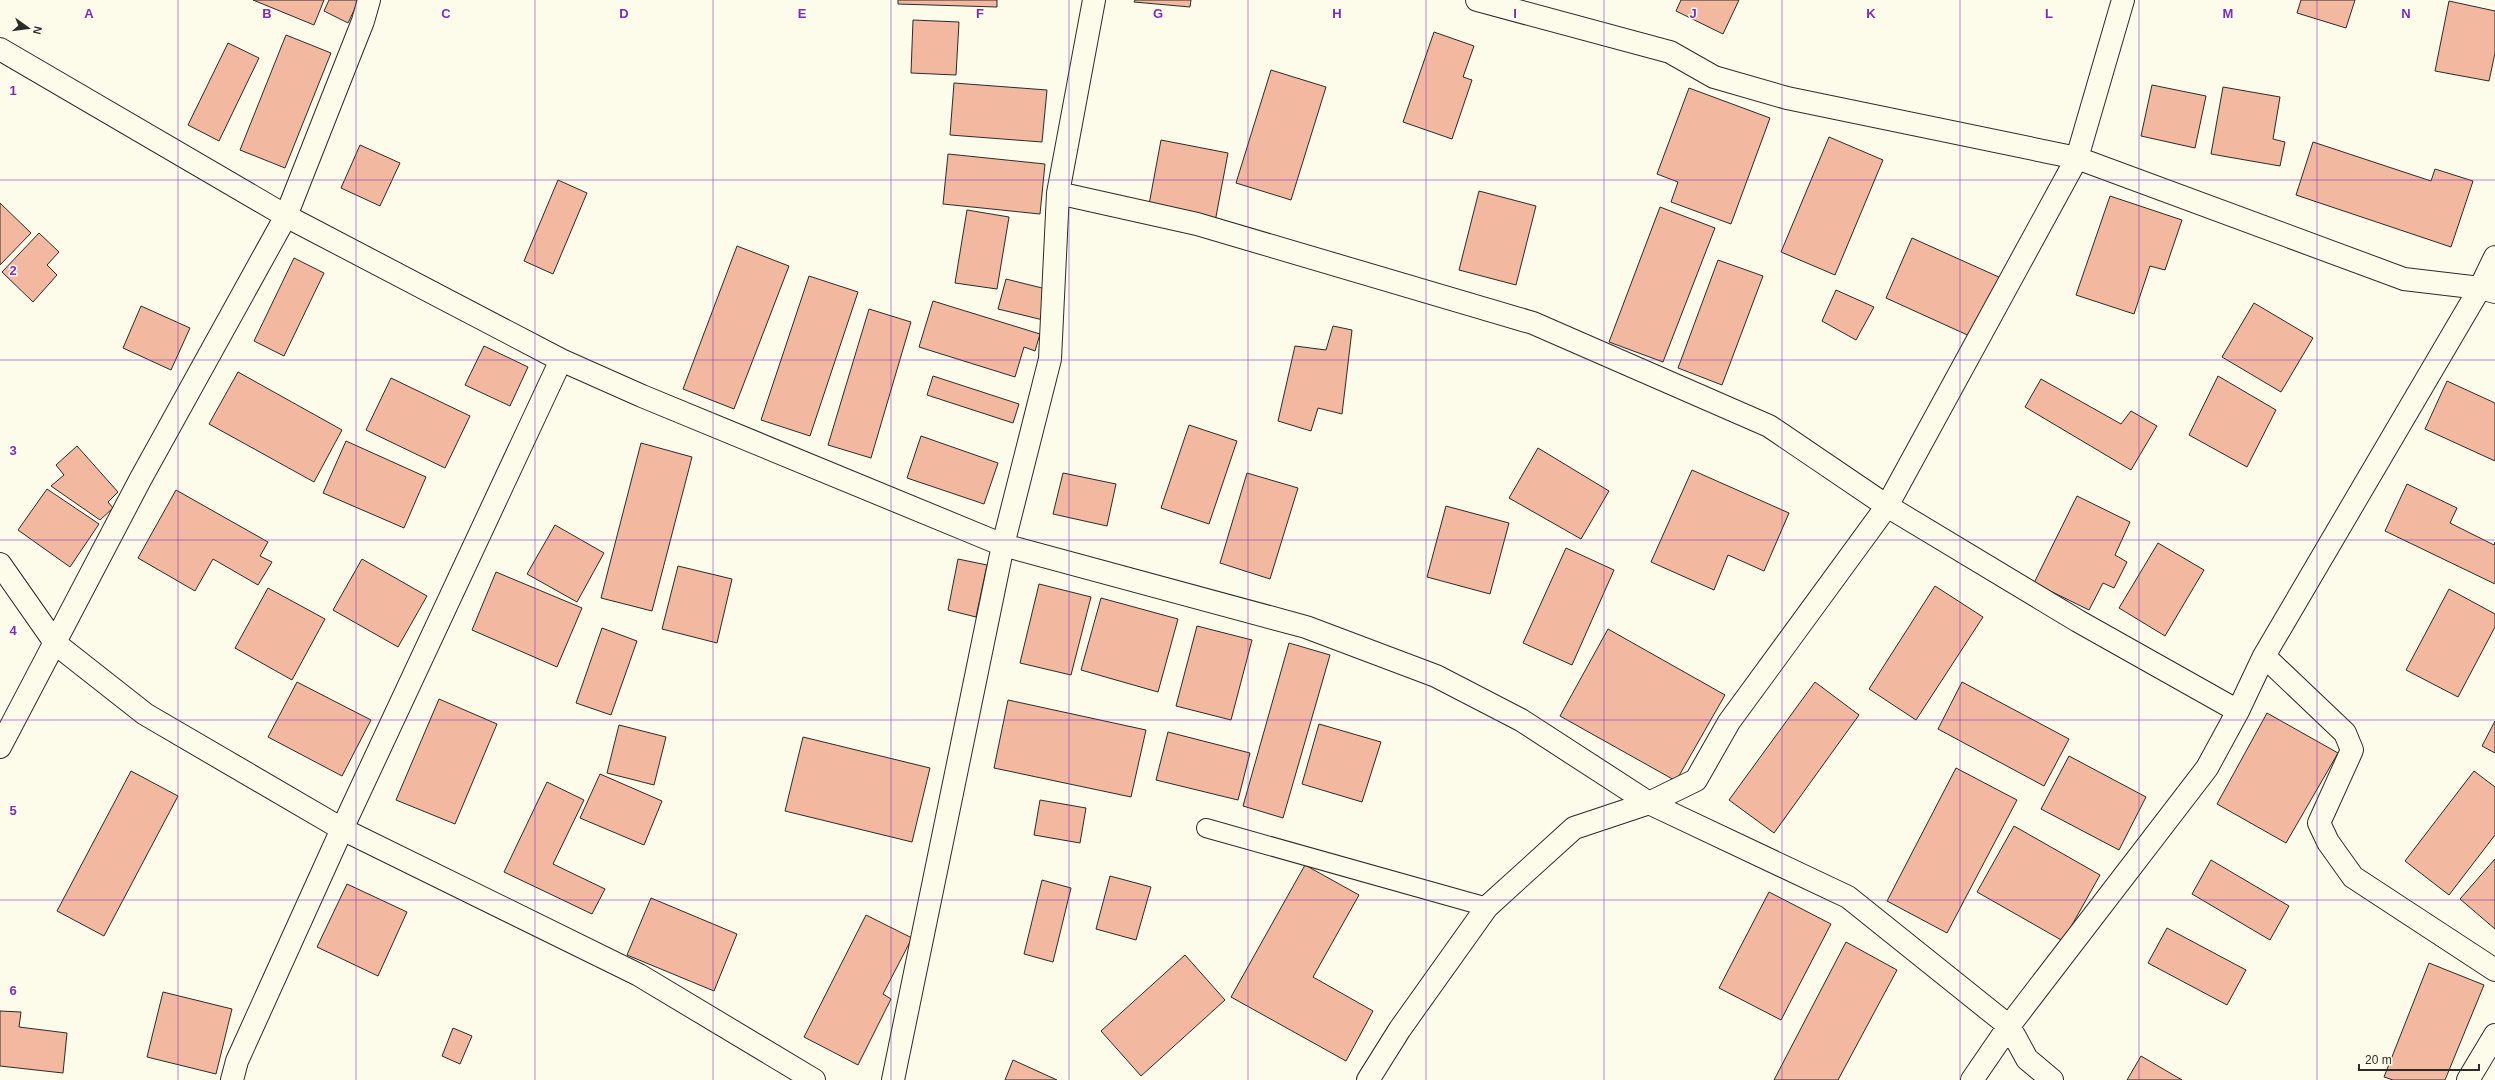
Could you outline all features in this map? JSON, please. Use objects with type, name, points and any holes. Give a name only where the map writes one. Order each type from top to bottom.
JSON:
[{"type":"street","points":[[0,747],[56,644],[140,480],[286,216],[363,21],[369,0]]},
{"type":"street","points":[[893,1080],[1003,545],[1050,358],[1058,193],[1094,0]]},
{"type":"street","points":[[1477,0],[1670,52],[1714,77],[1787,98],[2077,158],[2404,279],[2488,290]]},
{"type":"street","points":[[1368,1080],[1400,1029],[1487,907],[1574,828],[1649,803],[1696,780],[1729,722],[1887,506],[2077,158],[2123,0]]},
{"type":"street","points":[[0,49],[286,216],[561,360],[1003,545],[1306,627],[1436,676],[1521,720],[1649,803],[1848,896],[2009,1026],[2027,1059],[2052,1080]]},
{"type":"street","points":[[1058,193],[1197,224],[1532,323],[1769,426],[1887,506],[2078,621],[2238,711]]},
{"type":"street","points":[[1972,1080],[2009,1026],[2207,768],[2238,711],[2264,656],[2488,290],[2495,257]]},
{"type":"street","points":[[232,1080],[237,1061],[342,829],[561,360]]},
{"type":"street","points":[[0,564],[56,644],[145,714],[342,829],[639,975],[814,1080]]},
{"type":"street","points":[[2264,656],[2345,733],[2352,750],[2320,823],[2328,842],[2354,877],[2495,970]]},
{"type":"street","points":[[2468,1080],[2495,1035]]},
{"type":"lane","points":[[1206,828],[1487,907]]},
{"type":"building","points":[[253,0],[324,0],[314,25]]},
{"type":"building","points":[[329,0],[359,0],[348,23],[324,11]]},
{"type":"building","points":[[898,0],[997,0],[997,7],[898,4]]},
{"type":"building","points":[[1135,0],[1191,0],[1190,7],[1134,2]]},
{"type":"building","points":[[1681,0],[1739,0],[1723,34],[1676,11]]},
{"type":"building","points":[[2301,0],[2355,0],[2346,28],[2297,13]]},
{"type":"building","points":[[2449,1],[2495,11],[2495,53],[2489,81],[2435,71]]},
{"type":"building","points":[[913,20],[959,22],[956,75],[911,73]]},
{"type":"building","points":[[1434,32],[1474,46],[1463,77],[1472,80],[1452,139],[1403,122]]},
{"type":"building","points":[[286,35],[331,53],[285,168],[240,150]]},
{"type":"building","points":[[228,43],[259,58],[219,141],[188,125]]},
{"type":"building","points":[[1271,70],[1326,87],[1291,200],[1236,183]]},
{"type":"building","points":[[954,83],[1047,90],[1042,142],[950,135]]},
{"type":"building","points":[[2152,85],[2206,96],[2195,148],[2141,136]]},
{"type":"building","points":[[2223,87],[2280,97],[2273,139],[2285,142],[2280,166],[2211,154]]},
{"type":"building","points":[[1689,88],[1770,118],[1731,224],[1671,202],[1678,182],[1657,174]]},
{"type":"building","points":[[1829,137],[1883,160],[1835,275],[1781,252]]},
{"type":"building","points":[[1161,140],[1228,153],[1215,222],[1148,210]]},
{"type":"building","points":[[2313,142],[2431,181],[2435,169],[2473,181],[2451,247],[2296,195]]},
{"type":"building","points":[[360,145],[400,163],[380,206],[341,188]]},
{"type":"building","points":[[948,154],[1045,164],[1040,214],[943,204]]},
{"type":"building","points":[[558,180],[587,193],[553,274],[524,261]]},
{"type":"building","points":[[1479,191],[1536,206],[1516,285],[1459,270]]},
{"type":"building","points":[[2110,196],[2182,220],[2165,270],[2150,266],[2134,314],[2076,295]]},
{"type":"building","points":[[0,203],[31,233],[0,265]]},
{"type":"building","points":[[1660,207],[1715,228],[1663,362],[1609,342]]},
{"type":"building","points":[[967,210],[1009,217],[997,289],[955,283]]},
{"type":"building","points":[[39,233],[59,252],[47,265],[57,275],[33,302],[2,272]]},
{"type":"building","points":[[1912,238],[2001,278],[1974,338],[1886,298]]},
{"type":"building","points":[[737,246],[789,266],[734,409],[683,389]]},
{"type":"building","points":[[294,258],[324,273],[284,356],[254,341]]},
{"type":"building","points":[[1718,260],[1763,276],[1722,385],[1678,368]]},
{"type":"building","points":[[809,276],[858,292],[810,436],[761,420]]},
{"type":"building","points":[[1006,279],[1050,290],[1043,320],[998,309]]},
{"type":"building","points":[[1836,290],[1874,307],[1856,340],[1822,321]]},
{"type":"building","points":[[933,301],[1040,334],[1035,351],[1024,347],[1015,377],[919,347]]},
{"type":"building","points":[[2254,303],[2313,338],[2281,392],[2222,357]]},
{"type":"building","points":[[141,306],[190,328],[171,370],[123,348]]},
{"type":"building","points":[[869,309],[911,322],[871,458],[828,445]]},
{"type":"building","points":[[1333,326],[1352,330],[1342,414],[1318,408],[1311,431],[1278,421],[1295,346],[1326,350]]},
{"type":"building","points":[[484,346],[528,367],[510,406],[465,385]]},
{"type":"building","points":[[238,372],[342,430],[314,482],[209,424]]},
{"type":"building","points":[[933,376],[1019,404],[1013,423],[927,395]]},
{"type":"building","points":[[2218,376],[2276,410],[2247,467],[2189,435]]},
{"type":"building","points":[[391,378],[470,416],[445,468],[366,430]]},
{"type":"building","points":[[2041,379],[2121,424],[2131,411],[2157,426],[2131,470],[2025,407]]},
{"type":"building","points":[[2447,381],[2495,403],[2495,461],[2425,429]]},
{"type":"building","points":[[1189,425],[1237,441],[1209,524],[1161,508]]},
{"type":"building","points":[[921,436],[998,463],[984,504],[907,478]]},
{"type":"building","points":[[346,441],[426,477],[404,528],[323,493]]},
{"type":"building","points":[[641,443],[692,457],[652,611],[601,598]]},
{"type":"building","points":[[77,446],[118,492],[108,502],[113,508],[100,520],[51,486],[64,475],[56,465]]},
{"type":"building","points":[[1538,448],[1609,491],[1581,539],[1509,498]]},
{"type":"building","points":[[1692,470],[1789,513],[1764,571],[1728,555],[1714,590],[1651,562]]},
{"type":"building","points":[[1063,473],[1116,484],[1107,526],[1053,514]]},
{"type":"building","points":[[1247,473],[1298,488],[1270,579],[1220,563]]},
{"type":"building","points":[[2407,484],[2457,508],[2450,523],[2494,545],[2495,542],[2495,584],[2385,531]]},
{"type":"building","points":[[47,489],[99,524],[70,567],[18,530]]},
{"type":"building","points":[[176,490],[268,542],[260,556],[272,562],[258,585],[213,559],[195,591],[138,558]]},
{"type":"building","points":[[2077,496],[2130,522],[2115,555],[2127,562],[2114,588],[2103,583],[2089,610],[2034,583]]},
{"type":"building","points":[[1446,506],[1509,523],[1490,594],[1427,577]]},
{"type":"building","points":[[555,525],[604,553],[577,602],[527,574]]},
{"type":"building","points":[[2158,543],[2204,570],[2165,636],[2119,608]]},
{"type":"building","points":[[1566,548],[1614,570],[1572,665],[1523,643]]},
{"type":"building","points":[[362,559],[427,596],[398,647],[333,610]]},
{"type":"building","points":[[958,559],[987,565],[976,617],[948,610]]},
{"type":"building","points":[[678,566],[732,579],[717,643],[662,629]]},
{"type":"building","points":[[496,572],[582,608],[557,667],[472,630]]},
{"type":"building","points":[[1039,584],[1091,597],[1071,675],[1020,663]]},
{"type":"building","points":[[1935,586],[1983,617],[1916,720],[1869,689]]},
{"type":"building","points":[[268,588],[325,619],[292,680],[235,648]]},
{"type":"building","points":[[2449,589],[2495,614],[2495,627],[2458,697],[2406,670]]},
{"type":"building","points":[[1101,598],[1178,619],[1158,692],[1081,670]]},
{"type":"building","points":[[1197,626],[1252,640],[1231,720],[1176,706]]},
{"type":"building","points":[[602,628],[637,641],[611,715],[576,703]]},
{"type":"building","points":[[1608,629],[1725,695],[1676,781],[1560,716]]},
{"type":"building","points":[[1289,643],[1330,655],[1283,818],[1243,806]]},
{"type":"building","points":[[297,682],[371,720],[342,776],[268,737]]},
{"type":"building","points":[[1815,682],[1859,715],[1774,833],[1729,800]]},
{"type":"building","points":[[1962,682],[2069,739],[2044,786],[1938,729]]},
{"type":"building","points":[[439,699],[497,724],[455,824],[396,800]]},
{"type":"building","points":[[1008,700],[1146,730],[1131,797],[994,768]]},
{"type":"building","points":[[2267,713],[2338,753],[2286,843],[2217,804]]},
{"type":"building","points":[[2495,721],[2495,753],[2482,746]]},
{"type":"building","points":[[1319,724],[1381,742],[1362,802],[1302,784]]},
{"type":"building","points":[[619,725],[666,737],[654,785],[607,773]]},
{"type":"building","points":[[1168,732],[1250,753],[1238,800],[1156,780]]},
{"type":"building","points":[[803,737],[930,768],[912,842],[785,811]]},
{"type":"building","points":[[2069,756],[2146,797],[2119,850],[2041,809]]},
{"type":"building","points":[[1956,768],[2017,800],[1947,933],[1887,901]]},
{"type":"building","points":[[131,771],[178,796],[104,936],[57,911]]},
{"type":"building","points":[[2474,771],[2495,787],[2495,835],[2449,895],[2405,861]]},
{"type":"building","points":[[600,774],[662,801],[644,845],[580,818]]},
{"type":"building","points":[[547,782],[584,800],[553,864],[605,889],[592,914],[504,872]]},
{"type":"building","points":[[1040,800],[1086,808],[1080,843],[1034,835]]},
{"type":"building","points":[[2014,826],[2100,875],[2063,941],[1977,892]]},
{"type":"building","points":[[2495,859],[2495,929],[2460,899]]},
{"type":"building","points":[[2211,860],[2289,906],[2270,940],[2192,894]]},
{"type":"building","points":[[1305,865],[1359,895],[1313,977],[1373,1011],[1346,1061],[1231,997]]},
{"type":"building","points":[[1110,876],[1151,887],[1136,940],[1096,929]]},
{"type":"building","points":[[1042,880],[1071,888],[1053,962],[1024,954]]},
{"type":"building","points":[[347,884],[407,912],[378,976],[317,947]]},
{"type":"building","points":[[1769,892],[1831,924],[1781,1020],[1719,988]]},
{"type":"building","points":[[651,898],[737,934],[714,991],[627,955]]},
{"type":"building","points":[[866,915],[912,938],[883,994],[891,999],[858,1065],[804,1037]]},
{"type":"building","points":[[2167,928],[2246,970],[2227,1005],[2148,963]]},
{"type":"building","points":[[1846,942],[1897,970],[1838,1080],[1774,1080]]},
{"type":"building","points":[[1185,955],[1225,1000],[1141,1076],[1101,1031]]},
{"type":"building","points":[[2429,963],[2484,985],[2445,1080],[2393,1080],[2384,1077]]},
{"type":"building","points":[[163,992],[232,1009],[216,1074],[147,1057]]},
{"type":"building","points":[[0,1011],[21,1012],[19,1027],[67,1033],[63,1073],[0,1066]]},
{"type":"building","points":[[453,1028],[472,1036],[460,1064],[442,1056]]},
{"type":"building","points":[[2141,1056],[2182,1080],[2127,1080]]},
{"type":"building","points":[[1013,1060],[1057,1080],[1005,1080]]}]
